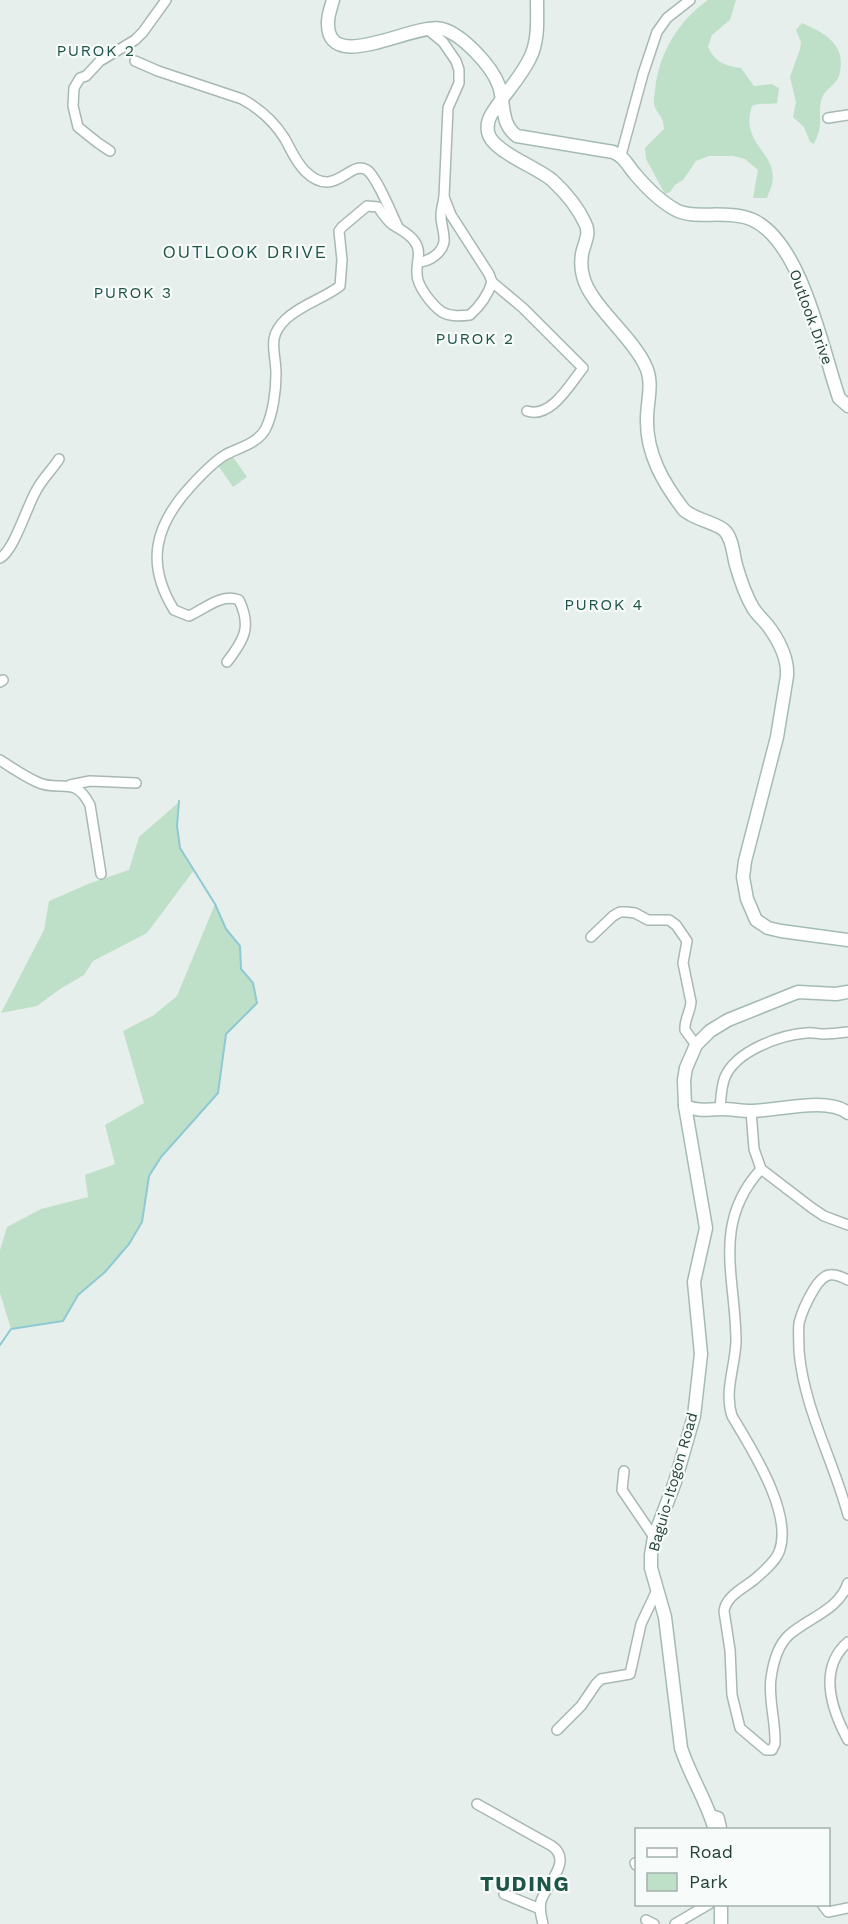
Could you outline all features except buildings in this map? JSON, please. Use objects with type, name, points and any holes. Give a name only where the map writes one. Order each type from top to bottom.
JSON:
[{"type":"main road","points":[[333,0],[328,21],[330,36],[336,44],[345,47],[362,46],[426,28],[439,28],[456,35],[485,62],[500,87],[501,103],[509,129],[517,136],[621,155]]},
{"type":"main road","points":[[537,0],[537,33],[531,57],[501,103],[491,114],[487,129],[489,137],[497,146],[551,180],[578,210],[588,228],[581,260],[583,278],[594,298],[632,343],[646,367],[650,380],[647,431],[656,466],[684,510],[725,532],[732,545],[737,569],[753,608],[771,629],[784,656],[787,676],[777,737],[745,861],[743,877],[747,899],[756,920],[768,928],[848,940]]},
{"type":"main road","name":"Outlook Drive","points":[[621,155],[643,182],[678,212],[741,216],[763,226],[773,236],[785,250],[799,279],[839,398],[848,406]]},
{"type":"main road","name":"Baguio-Itogon Road","points":[[714,1828],[710,1814],[687,1768],[681,1748],[665,1617],[651,1568],[654,1537],[675,1482],[694,1416],[700,1354],[694,1282],[706,1228],[684,1080],[686,1068],[696,1045],[720,1024],[798,992],[836,994],[848,992]]},
{"type":"main road","points":[[690,1112],[720,1109],[751,1111],[810,1105],[833,1106],[848,1113]]},
{"type":"main road","points":[[721,1924],[722,1906]]},
{"type":"street","points":[[110,151],[78,127],[73,106],[74,88],[80,78],[86,76],[100,61],[135,40],[166,0]]},
{"type":"street","points":[[621,155],[657,32],[667,18],[690,0]]},
{"type":"street","points":[[418,262],[431,258],[439,252],[444,243],[441,215],[444,197],[448,108],[459,83],[456,61],[443,42],[426,28]]},
{"type":"street","points":[[135,61],[242,99],[254,106],[272,120],[305,170],[317,179],[328,183],[352,171],[365,169],[383,195],[398,227]]},
{"type":"street","points":[[828,118],[848,115]]},
{"type":"street","points":[[444,197],[451,215],[492,282],[530,315],[583,368],[550,408],[527,411]]},
{"type":"street","points":[[227,662],[242,643],[245,627],[244,611],[239,600],[230,597],[214,602],[189,616],[174,610],[158,579],[157,558],[163,526],[176,503],[203,473],[223,456],[259,437],[265,430],[276,377],[273,339],[286,319],[305,304],[330,294],[340,286],[342,260],[339,231],[367,206],[378,207],[388,221],[416,243],[419,253],[417,272],[422,290],[443,312],[453,315],[470,315],[484,300],[492,282]]},
{"type":"street","points":[[0,558],[4,556],[12,542],[38,487],[59,459]]},
{"type":"street","points":[[0,760],[38,783],[67,786],[78,789],[86,796],[90,805],[101,874]]},
{"type":"street","points":[[67,786],[90,781],[136,783]]},
{"type":"street","points":[[591,937],[612,916],[620,912],[635,913],[648,920],[669,920],[676,925],[687,941],[683,963],[691,1002],[685,1019],[685,1030],[696,1045]]},
{"type":"street","points":[[720,1109],[723,1085],[728,1072],[736,1062],[762,1045],[807,1033],[848,1032]]},
{"type":"street","points":[[751,1111],[754,1149],[761,1169],[824,1216],[848,1225]]},
{"type":"street","points":[[761,1169],[742,1195],[731,1230],[730,1272],[736,1343],[728,1405],[769,1482],[779,1508],[782,1532],[779,1552],[753,1581],[732,1596],[724,1611],[730,1650],[732,1695],[740,1728],[766,1750],[772,1749],[775,1744],[771,1679],[781,1646],[789,1635],[824,1612],[847,1589]]},
{"type":"street","points":[[848,1280],[829,1274],[820,1280],[803,1312],[799,1324],[799,1338],[805,1388],[812,1416],[835,1473],[848,1515]]},
{"type":"street","points":[[624,1472],[622,1490],[654,1537]]},
{"type":"street","points":[[557,1730],[581,1706],[602,1679],[630,1674],[641,1624],[657,1590]]},
{"type":"street","points":[[848,1642],[842,1647],[832,1664],[830,1681],[834,1710],[848,1740]]},
{"type":"street","points":[[477,1804],[552,1846],[560,1854],[560,1865],[544,1895],[540,1909],[543,1924]]},
{"type":"street","points":[[710,1814],[719,1817],[722,1828]]},
{"type":"street","points":[[504,1894],[540,1909]]},
{"type":"street","points":[[675,1924],[707,1906]]},
{"type":"street","points":[[823,1906],[828,1912],[848,1908]]},
{"type":"green space","points":[[708,0],[736,0],[730,20],[712,35],[708,47],[717,60],[741,68],[754,86],[772,84],[779,88],[777,103],[752,106],[749,119],[754,139],[773,173],[767,198],[753,198],[758,170],[745,159],[733,156],[709,156],[696,161],[683,180],[665,194],[646,159],[645,148],[664,129],[654,102],[661,63],[679,28],[697,8]]},
{"type":"green space","points":[[802,23],[819,31],[832,42],[837,48],[841,65],[836,82],[822,98],[820,127],[814,144],[810,142],[804,127],[793,117],[796,102],[790,77],[801,42],[796,30]]},
{"type":"green space","points":[[231,454],[247,477],[233,487],[217,464]]},
{"type":"green space","points":[[179,802],[177,826],[180,848],[194,870],[147,933],[93,961],[84,975],[37,1006],[1,1013],[44,930],[49,901],[129,870],[139,837]]},
{"type":"green space","points":[[215,904],[226,929],[240,946],[241,969],[253,983],[257,1002],[226,1034],[218,1093],[161,1157],[149,1176],[142,1222],[129,1244],[105,1272],[78,1295],[63,1321],[11,1329],[0,1293],[0,1250],[7,1227],[41,1209],[88,1197],[85,1175],[115,1164],[105,1125],[144,1103],[123,1031],[154,1015],[177,996]]},
{"type":"waterway","points":[[0,1345],[11,1329],[63,1321],[78,1295],[105,1272],[129,1244],[142,1222],[149,1176],[161,1157],[218,1093],[226,1034],[257,1003],[253,983],[241,969],[240,946],[226,929],[215,904],[180,848],[177,826],[179,801]]},
{"type":"district","name":"PUROK 2","points":[[96,50]]},
{"type":"district","name":"OUTLOOK DRIVE","points":[[245,251]]},
{"type":"district","name":"PUROK 3","points":[[133,292]]},
{"type":"district","name":"PUROK 2","points":[[475,338]]},
{"type":"district","name":"PUROK 4","points":[[604,604]]},
{"type":"district","name":"TUDING","points":[[525,1883]]}]
